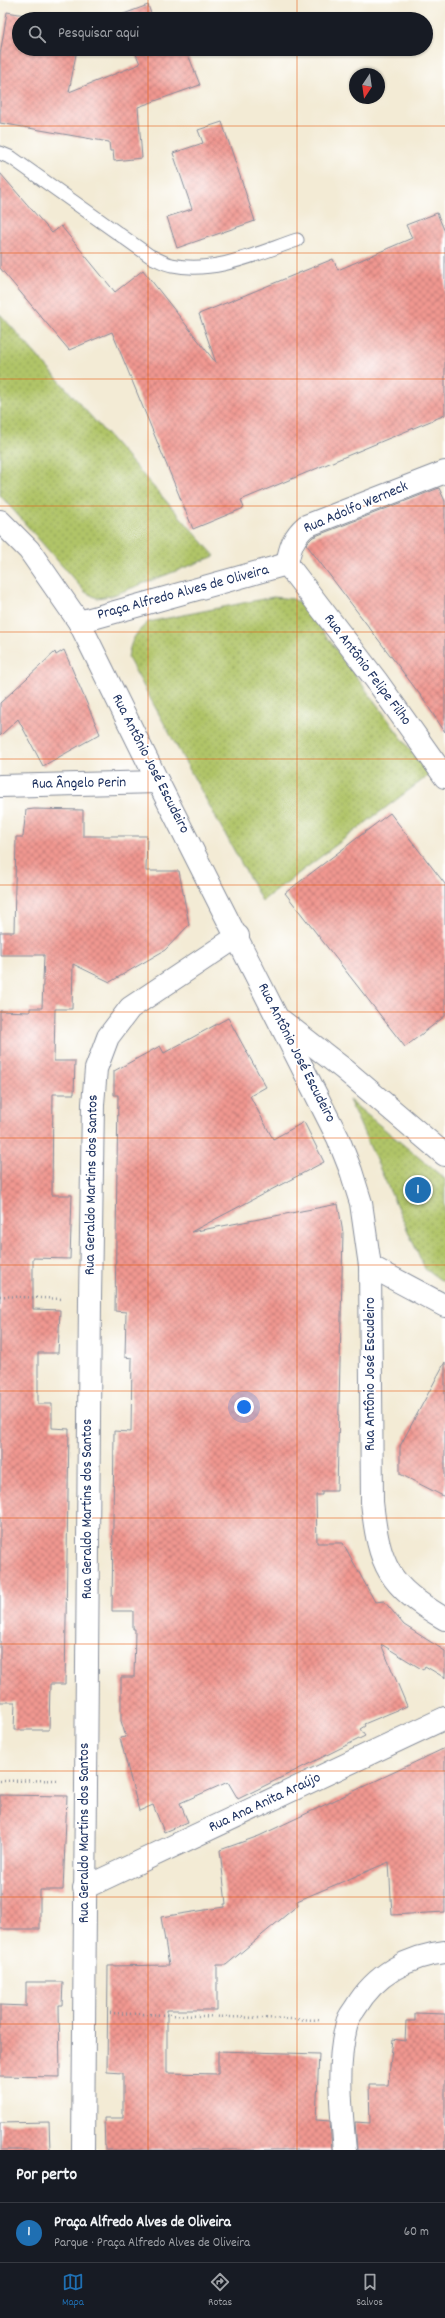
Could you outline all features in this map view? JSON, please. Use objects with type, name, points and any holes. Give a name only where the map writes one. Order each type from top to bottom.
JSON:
[{"type":"street","name":"Rua Adolfo Werneck","points":[[287,564],[291,546],[297,533],[306,526],[445,472]]},
{"type":"street","name":"Rua Antônio José Escudeiro","points":[[0,521],[29,550],[79,622],[158,782],[238,936],[338,1138],[351,1171],[361,1203],[370,1266],[372,1502],[376,1541],[388,1572],[416,1602],[445,1619]]},
{"type":"street","name":"Praça Alfredo Alves de Oliveira","points":[[79,622],[287,564]]},
{"type":"street","name":"Rua Antônio Felipe Filho","points":[[287,564],[376,680],[445,777]]},
{"type":"street","name":"Rua Ângelo Perin","points":[[0,786],[158,782]]},
{"type":"street","name":"Rua Geraldo Martins dos Santos","points":[[84,2150],[86,2012],[84,1888],[90,1299],[93,1104],[96,1070],[108,1037],[130,1008],[238,936]]},
{"type":"street","points":[[278,1018],[345,1070],[445,1155]]},
{"type":"street","points":[[370,1266],[445,1306]]},
{"type":"street","name":"Rua Ana Anita Araújo","points":[[84,1888],[445,1718]]},
{"type":"street","points":[[345,2150],[340,2092],[347,2021],[365,1991],[394,1967],[425,1954],[445,1952]]},
{"type":"lane","points":[[0,153],[12,158],[150,256],[171,265],[195,268],[224,264],[297,240]]},
{"type":"path","points":[[0,1296],[90,1299]]},
{"type":"path","points":[[0,1781],[86,1780]]},
{"type":"path","points":[[86,2012],[347,2021]]},
{"type":"green space","points":[[0,314],[215,556],[111,596],[97,598],[85,592],[0,495]]},
{"type":"green space","points":[[273,597],[293,599],[304,606],[429,775],[262,901],[128,658],[130,647],[134,638],[148,622]]},
{"type":"green space","points":[[349,1100],[445,1179],[445,1283],[425,1269]]},
{"type":"building","points":[[148,5],[150,12],[129,12]]},
{"type":"building","points":[[7,12],[12,13],[12,56],[76,56],[69,92],[140,64],[137,56],[189,56],[200,85],[138,107],[142,158],[114,161],[113,151],[110,151],[109,142],[0,123],[0,55]]},
{"type":"building","points":[[222,122],[255,221],[177,248],[167,217],[192,209],[173,153],[203,143],[198,130]]},
{"type":"building","points":[[0,173],[52,233],[61,226],[115,292],[143,270],[216,363],[199,314],[333,259],[338,270],[412,238],[406,225],[437,213],[445,232],[445,415],[241,500],[244,508],[193,529],[112,332],[69,350],[0,268]]},
{"type":"building","points":[[439,488],[445,501],[445,732],[421,696],[306,544],[313,537]]},
{"type":"building","points":[[64,650],[100,734],[43,766],[18,719],[0,736],[0,703],[55,652],[56,655]]},
{"type":"building","points":[[26,810],[83,810],[83,836],[147,836],[146,871],[179,871],[189,925],[165,950],[110,982],[73,964],[72,1009],[55,1009],[54,1061],[75,1061],[74,1094],[53,1094],[52,1195],[72,1195],[70,1259],[33,1258],[33,1309],[60,1310],[58,1353],[38,1353],[38,1404],[52,1404],[52,1428],[69,1429],[65,1684],[50,1684],[49,1730],[14,1730],[15,1702],[0,1702],[0,1011],[30,1012],[30,1008],[42,1008],[44,955],[0,955],[0,932],[14,932],[16,837],[23,837]]},
{"type":"building","points":[[390,813],[445,884],[445,1016],[405,1047],[285,893]]},
{"type":"building","points":[[228,1018],[266,1087],[250,1096],[273,1139],[304,1122],[324,1162],[191,1232],[338,1204],[343,1233],[337,1491],[322,1491],[322,1495],[316,1495],[317,1543],[343,1543],[375,1602],[384,1601],[404,1625],[445,1651],[445,1678],[425,1666],[423,1670],[381,1644],[407,1706],[364,1724],[365,1726],[360,1729],[365,1736],[238,1799],[228,1782],[180,1803],[188,1822],[164,1832],[153,1805],[139,1811],[120,1738],[126,1737],[121,1721],[121,1677],[134,1677],[135,1629],[133,1629],[133,1611],[112,1611],[114,1431],[131,1432],[132,1358],[125,1357],[126,1312],[115,1311],[118,1095],[114,1095],[114,1071],[160,1046],[164,1053]]},
{"type":"building","points":[[445,1362],[445,1497],[400,1474],[400,1446]]},
{"type":"building","points":[[445,1748],[445,1912],[392,1915],[389,1862],[297,1901],[298,1905],[226,1965],[217,1965],[217,2010],[167,2010],[167,2073],[218,2074],[218,2051],[319,2054],[316,2120],[330,2121],[332,2150],[105,2150],[104,2118],[123,2118],[123,2073],[107,2072],[108,1966],[169,1965],[161,1917],[224,1907],[224,1904],[226,1904],[220,1850],[259,1836]]},
{"type":"building","points":[[0,1795],[67,1796],[63,1890],[40,1890],[40,1929],[0,1929]]},
{"type":"building","points":[[26,1982],[63,1982],[62,2005],[59,2005],[60,2077],[0,2076],[0,2005],[26,2006]]},
{"type":"building","points":[[415,2013],[445,2014],[445,2150],[357,2150],[355,2122],[370,2123],[369,2085],[388,2085],[393,2039],[405,2041],[406,2021],[415,2021]]},
{"type":"building","points":[[49,2122],[50,2150],[0,2150],[0,2123]]},
{"type":"place","name":"Praça Alfredo Alves de Oliveira","points":[[418,1190]]}]
